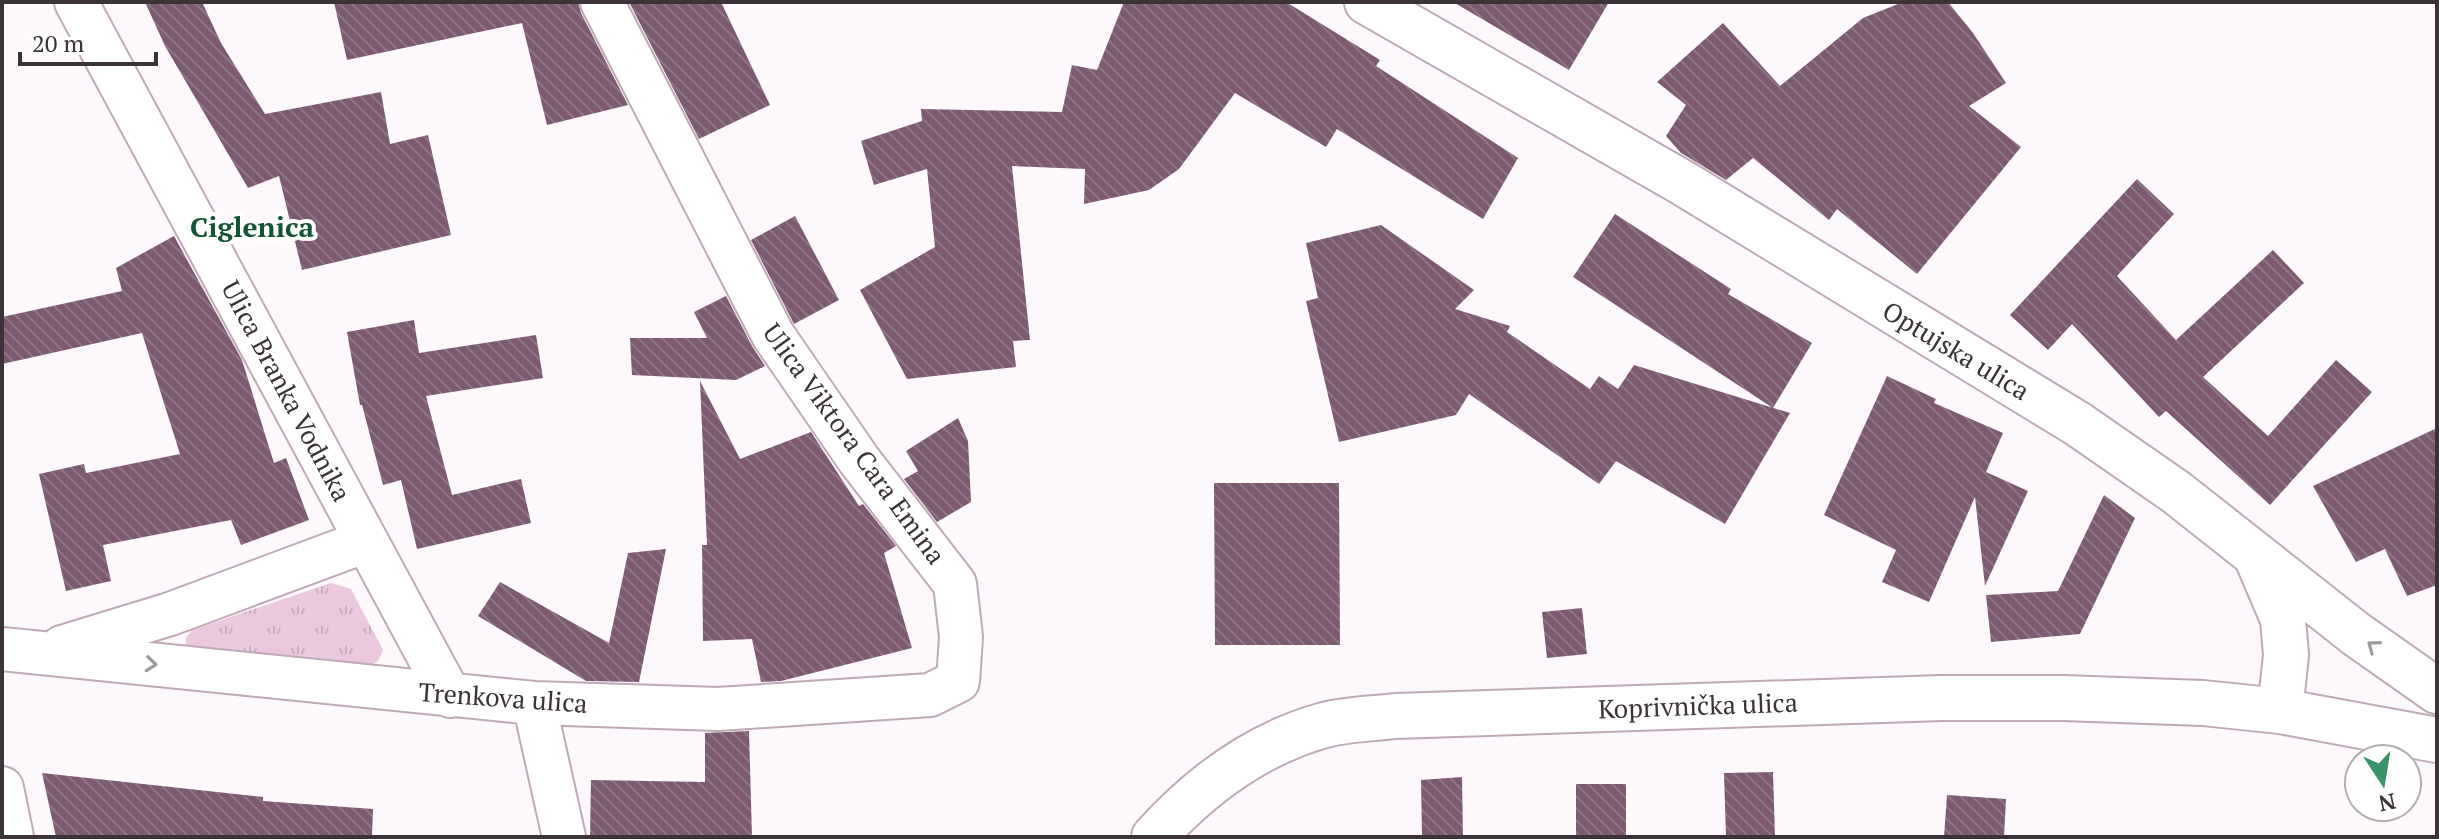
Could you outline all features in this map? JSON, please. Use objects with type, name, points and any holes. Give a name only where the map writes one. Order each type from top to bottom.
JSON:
[{"type":"main road","name":"Optujska ulica","points":[[1367,2],[1683,183],[2078,424],[2132,460],[2255,552],[2356,634],[2437,691]]},
{"type":"main road","points":[[2255,552],[2283,619],[2286,655],[2280,711],[2437,740]]},
{"type":"main road","name":"Koprivnička ulica","points":[[1154,837],[1193,797],[1234,764],[1323,725],[1395,716],[1942,698],[2203,703],[2280,711]]},
{"type":"street","name":"Ulica Branka Vodnika","points":[[76,2],[450,696]]},
{"type":"street","name":"Ulica Viktora Cara Emina","points":[[602,2],[773,335],[859,460],[955,584],[961,637],[958,681]]},
{"type":"street","name":"Trenkova ulica","points":[[46,652],[170,614],[366,541]]},
{"type":"street","name":"Trenkova ulica","points":[[2,649],[534,703],[718,709],[930,695],[958,681]]},
{"type":"street","points":[[534,703],[564,837]]},
{"type":"street","points":[[2,788],[12,837]]},
{"type":"green space","points":[[331,583],[351,589],[383,650],[378,661],[367,668],[195,654],[186,646],[186,638],[192,630]]},
{"type":"building","points":[[145,2],[202,2],[221,43],[265,114],[381,92],[390,144],[428,135],[451,235],[302,270],[279,176],[248,188],[165,46]]},
{"type":"building","points":[[334,2],[578,2],[628,105],[547,125],[522,23],[347,60]]},
{"type":"building","points":[[629,2],[721,2],[770,105],[699,139]]},
{"type":"building","points":[[1124,2],[1286,2],[1380,60],[1376,66],[1518,158],[1483,219],[1337,129],[1326,147],[1235,93],[1179,169],[1149,190],[1084,204],[1085,169],[1012,166],[1030,340],[1013,341],[1016,367],[907,379],[860,290],[935,247],[927,169],[874,185],[861,141],[922,121],[921,109],[1062,112],[1072,65],[1097,70]]},
{"type":"building","points":[[1453,2],[1609,2],[1569,70]]},
{"type":"building","points":[[1903,2],[1948,2],[2006,83],[1969,106],[2021,147],[1917,274],[1837,209],[1829,220],[1753,158],[1726,180],[1681,153],[1666,136],[1686,105],[1657,82],[1723,23],[1780,86],[1863,18]]},
{"type":"building","points":[[2137,179],[2174,214],[2117,276],[2176,340],[2273,250],[2304,283],[2203,377],[2268,436],[2336,360],[2372,392],[2270,505],[2166,411],[2159,417],[2072,324],[2048,350],[2010,315]]},
{"type":"building","points":[[1615,214],[1731,289],[1728,294],[1812,343],[1773,408],[1573,277]]},
{"type":"building","points":[[795,216],[839,300],[794,324],[751,240]]},
{"type":"building","points":[[1381,225],[1474,290],[1455,309],[1510,326],[1507,332],[1590,389],[1599,376],[1618,389],[1634,365],[1790,413],[1725,524],[1616,461],[1599,484],[1469,394],[1456,415],[1339,442],[1306,301],[1318,298],[1306,243]]},
{"type":"building","points":[[174,236],[242,360],[274,463],[286,458],[309,520],[241,545],[231,520],[103,545],[111,581],[66,591],[39,474],[84,464],[86,473],[180,454],[142,333],[2,364],[2,317],[122,291],[116,268]]},
{"type":"building","points":[[726,296],[765,366],[736,380],[632,375],[630,338],[707,338],[694,312]]},
{"type":"building","points":[[414,320],[419,353],[536,335],[543,378],[426,396],[452,495],[521,479],[531,523],[417,549],[401,480],[383,485],[360,405],[347,332]]},
{"type":"building","points":[[1887,376],[1936,399],[1934,403],[2003,433],[1986,472],[2028,491],[1985,586],[1975,497],[1929,602],[1882,582],[1896,550],[1824,515]]},
{"type":"building","points":[[700,381],[740,459],[811,432],[859,506],[863,504],[896,546],[884,553],[912,648],[781,681],[761,682],[752,639],[703,641],[702,545],[707,545]]},
{"type":"building","points":[[958,418],[968,441],[971,502],[937,522],[904,479],[918,471],[906,451]]},
{"type":"building","points":[[2437,428],[2437,585],[2407,596],[2385,549],[2356,562],[2313,486]]},
{"type":"building","points":[[1214,483],[1339,483],[1340,645],[1215,645]]},
{"type":"building","points":[[2104,495],[2135,518],[2080,634],[1991,642],[1986,595],[2058,591]]},
{"type":"building","points":[[666,549],[639,682],[586,681],[478,616],[500,582],[609,643],[628,553]]},
{"type":"building","points":[[1582,608],[1587,654],[1547,658],[1542,612]]},
{"type":"building","points":[[749,731],[752,837],[590,837],[591,780],[705,782],[705,733]]},
{"type":"building","points":[[1773,772],[1775,837],[1726,837],[1724,773]]},
{"type":"building","points":[[42,773],[263,797],[263,801],[373,809],[372,837],[56,837]]},
{"type":"building","points":[[1462,777],[1463,837],[1422,837],[1421,780]]},
{"type":"building","points":[[1576,784],[1626,784],[1626,837],[1576,837]]},
{"type":"building","points":[[1947,795],[2006,799],[2004,837],[1944,837]]},
{"type":"district","name":"Ciglenica","points":[[252,227]]}]
